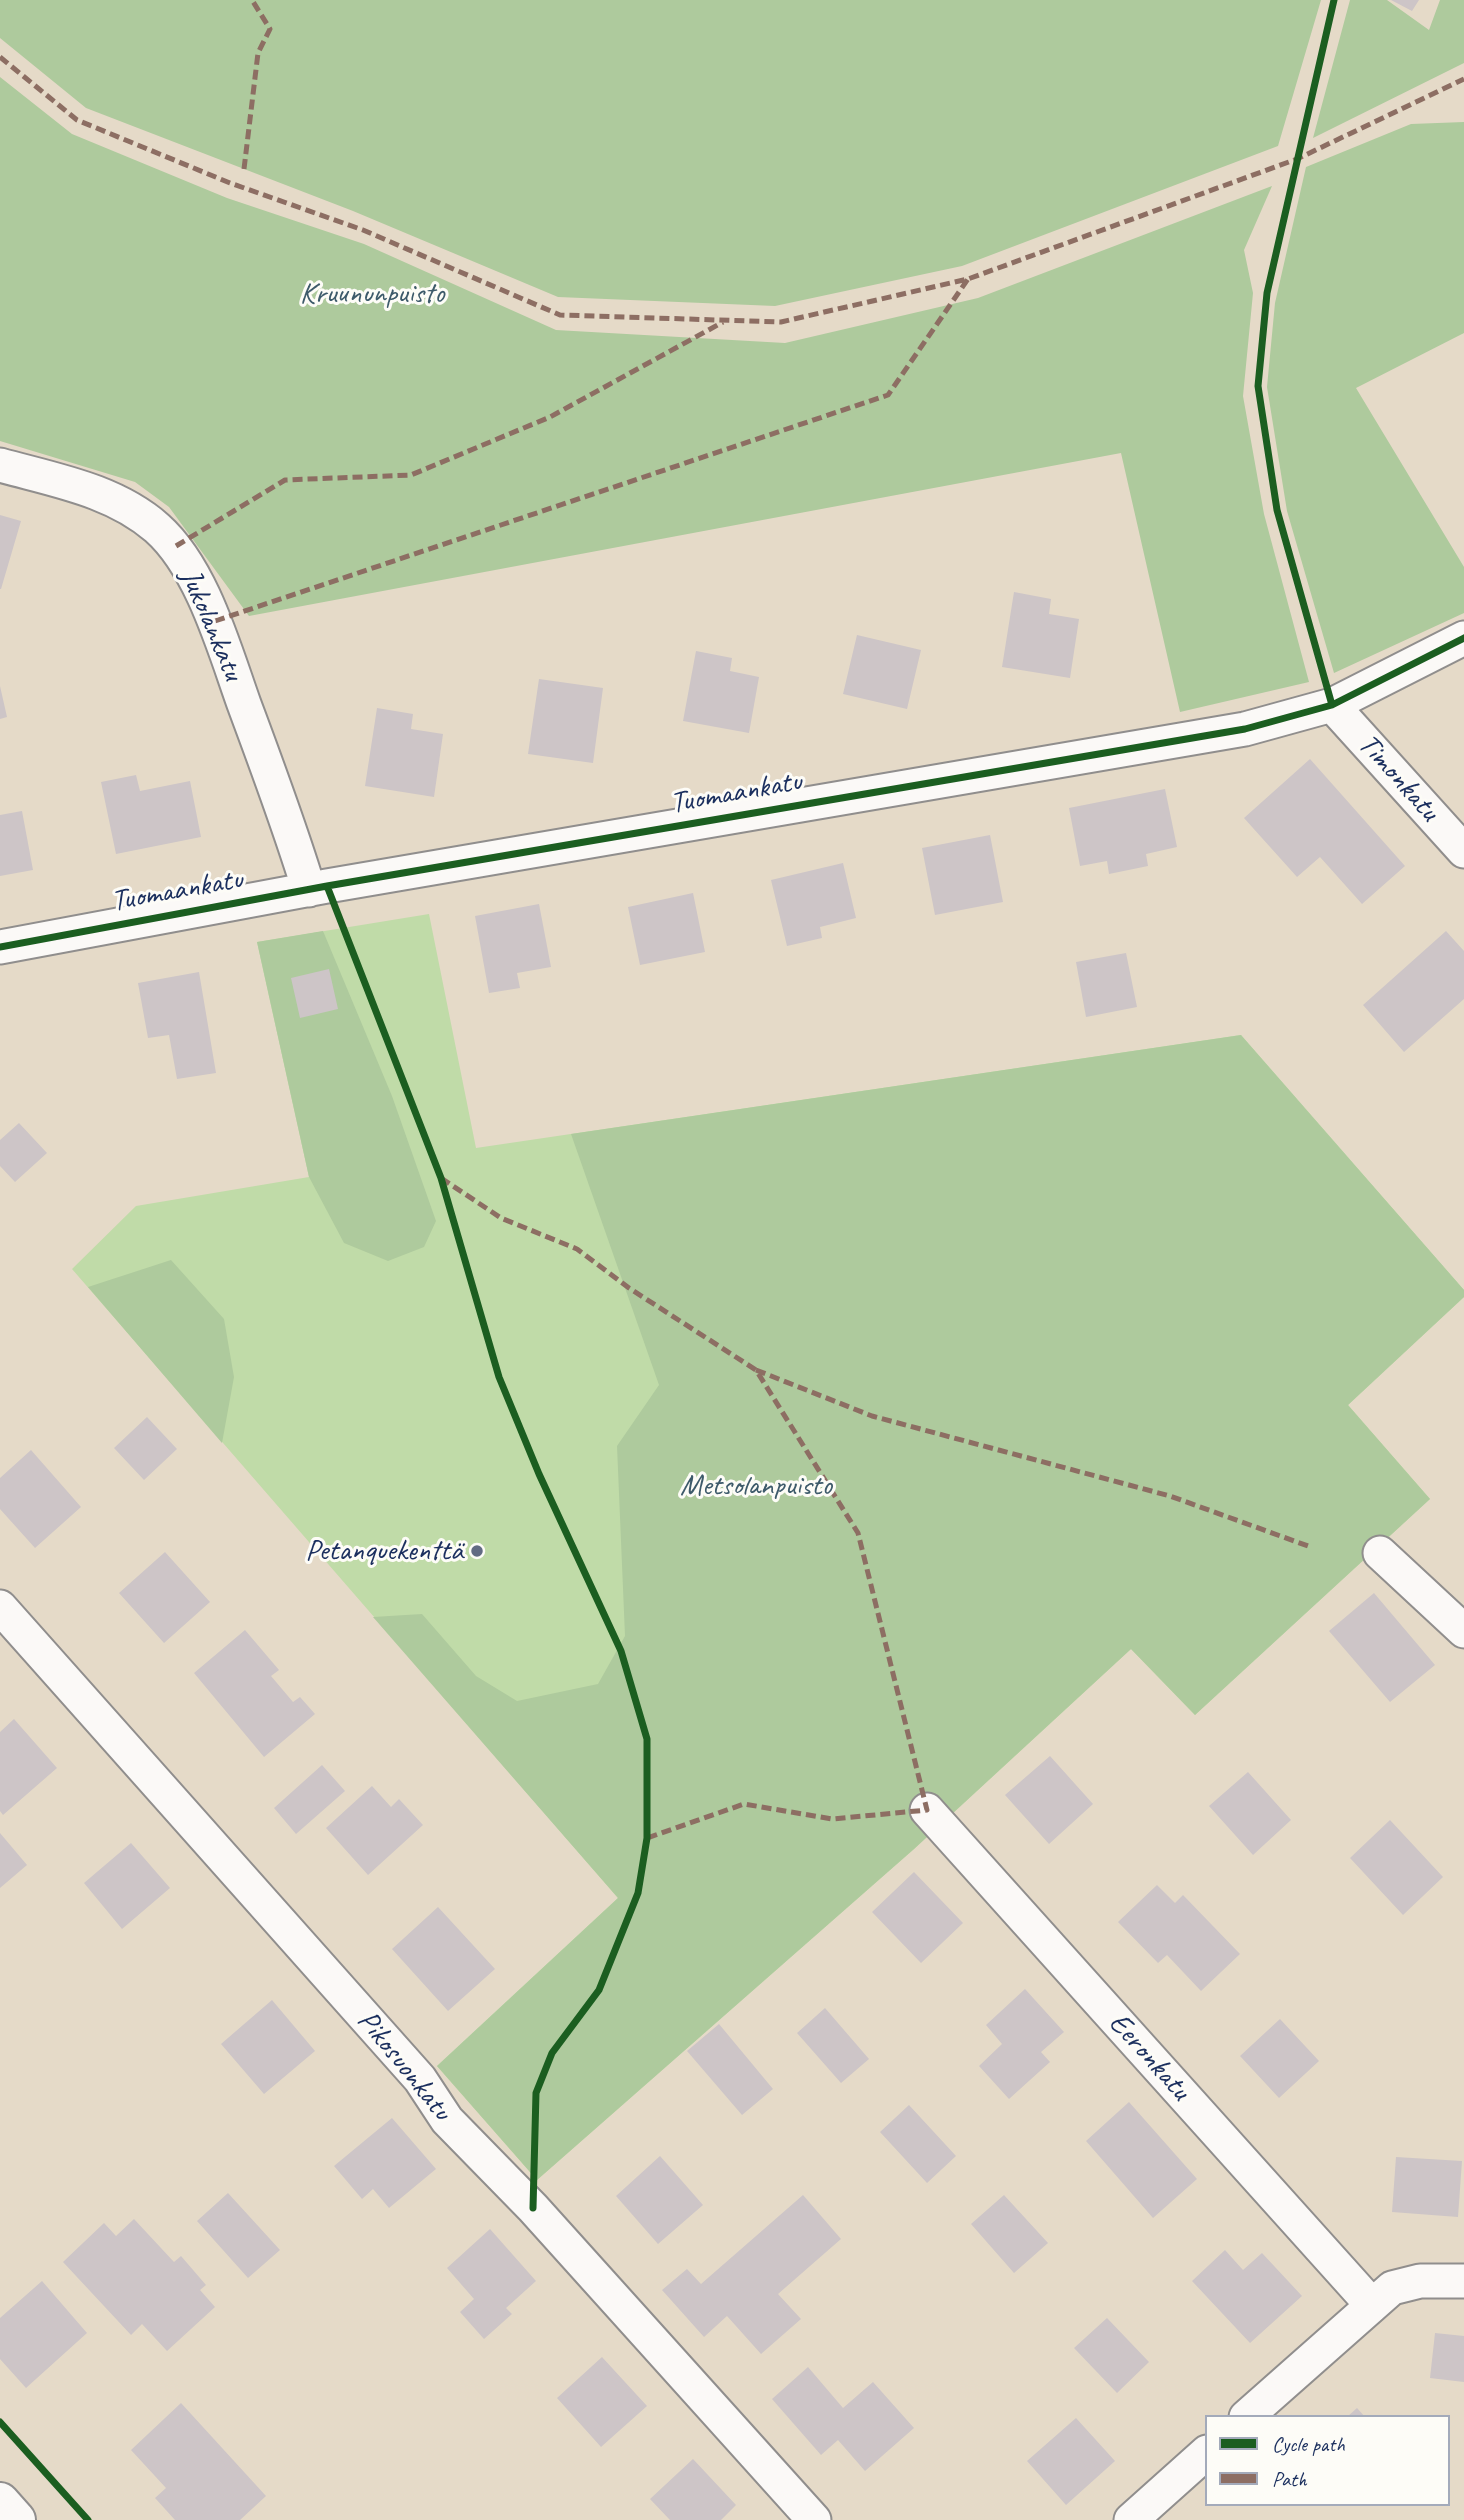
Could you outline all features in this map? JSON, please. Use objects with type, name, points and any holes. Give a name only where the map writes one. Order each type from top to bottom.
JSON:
[{"type":"street","name":"Jukolankatu","points":[[0,465],[100,494],[128,506],[176,546],[215,621],[291,831],[309,890]]},
{"type":"street","name":"Tuomaankatu","points":[[0,947],[309,890],[1245,729],[1332,705],[1464,638]]},
{"type":"street","name":"Timonkatu","points":[[1332,705],[1464,851]]},
{"type":"street","points":[[1380,1553],[1464,1631]]},
{"type":"street","name":"Pikosuonkatu","points":[[0,1606],[420,2079],[447,2120],[533,2208],[814,2520]]},
{"type":"street","name":"Eeronkatu","points":[[927,1810],[1371,2304]]},
{"type":"street","points":[[1247,2415],[1392,2288],[1420,2281],[1464,2281]]},
{"type":"street","points":[[1131,2520],[1205,2454]]},
{"type":"street","points":[[0,2502],[16,2520]]},
{"type":"green space","points":[[0,0],[1321,0],[1278,146],[962,266],[775,306],[558,297],[353,211],[86,108],[0,38]]},
{"type":"green space","points":[[1350,0],[1387,0],[1429,30],[1440,0],[1464,0],[1464,63],[1313,138]]},
{"type":"green space","name":"Kruununpuisto","points":[[0,77],[72,134],[227,198],[364,244],[556,330],[785,343],[978,298],[1272,186],[1244,250],[1253,293],[1243,396],[1264,514],[1309,682],[1180,712],[1121,453],[249,616],[169,507],[135,482],[0,441]]},
{"type":"green space","points":[[1464,122],[1464,333],[1356,388],[1464,567],[1464,613],[1334,673],[1287,511],[1267,387],[1275,303],[1306,167],[1411,124]]},
{"type":"green space","name":"Metsolanpuisto","points":[[429,914],[476,1148],[1241,1035],[1464,1290],[1464,1297],[1348,1405],[1430,1499],[1195,1715],[1131,1649],[914,1849],[537,2180],[437,2066],[618,1898],[72,1269],[136,1206],[309,1177],[257,942]]},
{"type":"green space","points":[[323,931],[392,1096],[436,1221],[424,1247],[388,1261],[344,1243],[309,1177],[257,942]]},
{"type":"green space","name":"Metsolanpuisto","points":[[1241,1035],[1464,1290],[1464,1297],[1348,1405],[1430,1499],[1195,1715],[1131,1649],[914,1849],[537,2180],[437,2066],[618,1898],[373,1617],[422,1614],[476,1676],[517,1701],[598,1684],[625,1636],[617,1446],[659,1385],[571,1134]]},
{"type":"green space","points":[[171,1260],[224,1319],[234,1377],[222,1443],[88,1287]]},
{"type":"building","points":[[1391,0],[1419,0],[1412,11]]},
{"type":"building","points":[[0,515],[21,521],[1,589],[0,589]]},
{"type":"building","points":[[1014,592],[1051,599],[1049,614],[1079,619],[1070,678],[1002,667]]},
{"type":"building","points":[[857,635],[921,650],[907,709],[843,694]]},
{"type":"building","points":[[696,651],[732,658],[730,671],[759,677],[749,733],[683,721]]},
{"type":"building","points":[[539,679],[603,688],[593,763],[528,754]]},
{"type":"building","points":[[0,686],[7,717],[0,719]]},
{"type":"building","points":[[377,708],[413,714],[411,729],[443,734],[434,797],[365,786]]},
{"type":"building","points":[[1310,759],[1405,866],[1362,904],[1320,857],[1297,877],[1244,818]]},
{"type":"building","points":[[136,775],[140,791],[190,781],[201,837],[116,854],[101,782]]},
{"type":"building","points":[[1165,789],[1177,847],[1146,854],[1148,866],[1109,874],[1107,861],[1080,866],[1069,808]]},
{"type":"building","points":[[22,811],[33,870],[0,876],[0,815]]},
{"type":"building","points":[[990,835],[1003,902],[935,915],[922,848]]},
{"type":"building","points":[[843,863],[856,918],[820,927],[822,938],[787,946],[771,880]]},
{"type":"building","points":[[693,893],[705,952],[640,965],[628,907]]},
{"type":"building","points":[[539,904],[551,967],[517,973],[520,988],[489,993],[475,916]]},
{"type":"building","points":[[1446,931],[1464,951],[1464,999],[1404,1052],[1363,1005]]},
{"type":"building","points":[[1126,953],[1137,1007],[1086,1017],[1076,962]]},
{"type":"building","points":[[329,969],[338,1009],[300,1018],[291,978]]},
{"type":"building","points":[[199,972],[216,1073],[177,1079],[169,1035],[148,1038],[138,983]]},
{"type":"building","points":[[19,1123],[47,1153],[15,1182],[0,1166],[0,1140]]},
{"type":"building","points":[[147,1417],[177,1449],[144,1480],[114,1448]]},
{"type":"building","points":[[31,1450],[81,1507],[35,1548],[0,1509],[0,1478]]},
{"type":"building","points":[[165,1552],[210,1602],[164,1643],[119,1593]]},
{"type":"building","points":[[1374,1593],[1435,1665],[1390,1702],[1329,1631]]},
{"type":"building","points":[[245,1630],[279,1670],[271,1676],[293,1702],[300,1697],[315,1714],[264,1757],[194,1673]]},
{"type":"building","points":[[14,1719],[57,1768],[3,1815],[0,1811],[0,1732]]},
{"type":"building","points":[[1050,1756],[1093,1804],[1049,1844],[1005,1795]]},
{"type":"building","points":[[322,1765],[345,1791],[296,1834],[274,1808]]},
{"type":"building","points":[[1248,1772],[1291,1820],[1253,1855],[1209,1806]]},
{"type":"building","points":[[372,1786],[391,1807],[399,1799],[423,1825],[368,1875],[326,1828]]},
{"type":"building","points":[[1390,1820],[1443,1877],[1403,1915],[1350,1858]]},
{"type":"building","points":[[0,1833],[27,1865],[0,1888]]},
{"type":"building","points":[[131,1843],[170,1888],[122,1929],[84,1883]]},
{"type":"building","points":[[914,1872],[963,1923],[921,1963],[872,1912]]},
{"type":"building","points":[[1157,1885],[1175,1903],[1183,1895],[1240,1954],[1201,1991],[1167,1955],[1158,1963],[1118,1922]]},
{"type":"building","points":[[438,1907],[495,1969],[448,2011],[392,1949]]},
{"type":"building","points":[[1025,1989],[1064,2032],[1041,2052],[1050,2062],[1009,2099],[979,2066],[1002,2044],[986,2025]]},
{"type":"building","points":[[272,2000],[315,2051],[264,2094],[221,2044]]},
{"type":"building","points":[[825,2008],[869,2059],[841,2083],[797,2033]]},
{"type":"building","points":[[1280,2019],[1319,2061],[1279,2098],[1240,2056]]},
{"type":"building","points":[[719,2024],[773,2089],[742,2115],[687,2051]]},
{"type":"building","points":[[1129,2102],[1197,2179],[1153,2218],[1086,2141]]},
{"type":"building","points":[[909,2105],[956,2156],[927,2183],[880,2132]]},
{"type":"building","points":[[392,2118],[436,2169],[389,2208],[373,2189],[362,2199],[334,2166]]},
{"type":"building","points":[[660,2156],[703,2205],[658,2244],[616,2196]]},
{"type":"building","points":[[1396,2157],[1462,2161],[1458,2217],[1392,2212]]},
{"type":"building","points":[[228,2193],[280,2250],[248,2278],[197,2221]]},
{"type":"building","points":[[803,2195],[841,2239],[778,2294],[801,2319],[761,2354],[727,2316],[704,2337],[662,2290],[687,2269],[701,2284]]},
{"type":"building","points":[[1004,2195],[1048,2243],[1014,2273],[971,2224]]},
{"type":"building","points":[[134,2219],[174,2262],[181,2256],[206,2285],[200,2290],[215,2307],[167,2351],[142,2324],[131,2335],[63,2262],[104,2223],[116,2236]]},
{"type":"building","points":[[490,2229],[536,2281],[506,2308],[512,2314],[484,2339],[460,2312],[474,2299],[447,2268]]},
{"type":"building","points":[[1225,2250],[1243,2270],[1262,2253],[1302,2296],[1250,2343],[1192,2281]]},
{"type":"building","points":[[42,2281],[87,2333],[26,2388],[0,2359],[0,2318]]},
{"type":"building","points":[[1107,2318],[1149,2362],[1117,2393],[1074,2348]]},
{"type":"building","points":[[1435,2333],[1464,2336],[1464,2382],[1430,2378]]},
{"type":"building","points":[[602,2357],[647,2406],[601,2447],[557,2398]]},
{"type":"building","points":[[808,2367],[843,2408],[873,2382],[914,2428],[865,2471],[838,2440],[821,2455],[772,2399]]},
{"type":"building","points":[[181,2403],[266,2496],[240,2520],[175,2520],[155,2498],[166,2488],[131,2450]]},
{"type":"building","points":[[1357,2408],[1363,2415],[1349,2415]]},
{"type":"building","points":[[1076,2418],[1115,2461],[1066,2505],[1027,2461]]},
{"type":"building","points":[[693,2459],[736,2505],[721,2520],[670,2520],[650,2499]]},
{"type":"marked path","points":[[244,169],[258,53],[270,29],[252,0]]},
{"type":"marked path","points":[[0,57],[77,120],[230,183],[363,230],[560,315],[781,322],[968,279],[1297,159],[1464,79]]},
{"type":"marked path","points":[[215,621],[888,395],[968,279]]},
{"type":"marked path","points":[[176,546],[285,480],[411,475],[550,417],[723,322]]},
{"type":"marked path","points":[[441,1178],[501,1218],[577,1249],[629,1288],[756,1370],[858,1533],[927,1810],[832,1819],[744,1804],[647,1838]]},
{"type":"marked path","points":[[756,1370],[872,1416],[1170,1496],[1308,1546]]},
{"type":"cycle path","points":[[1332,705],[1277,510],[1258,386],[1267,293],[1334,0]]},
{"type":"cycle path","points":[[0,947],[327,886],[1245,729],[1332,705],[1464,638]]},
{"type":"cycle path","points":[[327,886],[441,1178],[499,1377],[539,1474],[621,1651],[647,1739],[647,1838],[638,1893],[599,1990],[552,2053],[536,2093],[533,2208]]},
{"type":"cycle path","points":[[0,2422],[88,2520]]},
{"type":"place","name":"Petanquekenttä","points":[[477,1551]]}]
